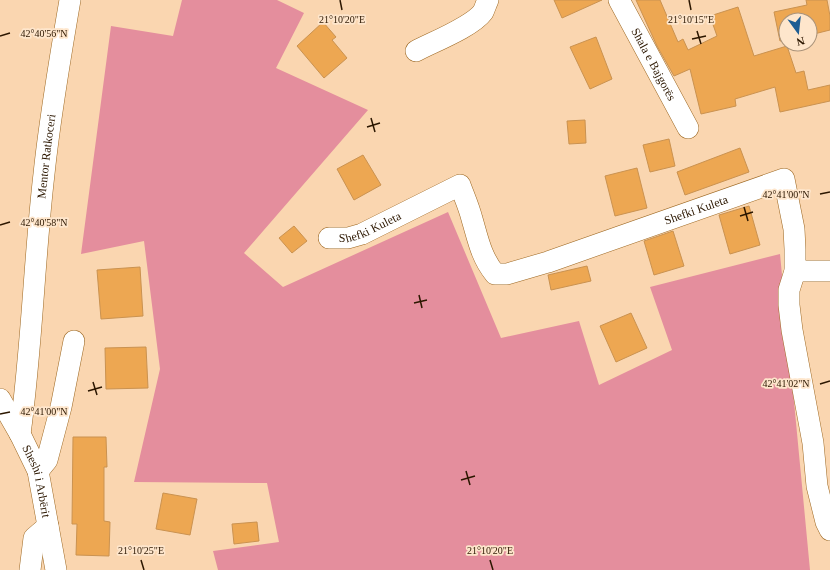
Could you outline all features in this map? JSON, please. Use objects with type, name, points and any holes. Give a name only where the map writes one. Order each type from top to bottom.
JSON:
[{"type":"street","name":"Mentor Ratkoceri","points":[[20,434],[27,381],[44,174],[61,48],[70,0]]},
{"type":"street","points":[[416,51],[475,19],[483,12],[488,0]]},
{"type":"street","name":"Shala e Bajgorës","points":[[619,0],[688,128]]},
{"type":"street","name":"Shefki Kuleta","points":[[329,238],[348,238],[362,234],[460,185],[472,217],[480,251],[495,274],[507,274],[548,262],[784,179],[794,229],[795,271],[788,290],[792,330],[813,442],[818,486],[826,522],[830,530]]},
{"type":"street","points":[[795,271],[830,271]]},
{"type":"street","points":[[38,471],[47,460],[61,407],[74,341]]},
{"type":"street","name":"Sheshi i Arbërit","points":[[0,399],[20,434],[38,471],[56,570]]},
{"type":"street","points":[[30,570],[34,538],[48,526]]},
{"type":"shaded area","points":[[182,0],[277,0],[304,13],[276,68],[368,110],[244,253],[283,287],[448,212],[501,338],[579,321],[599,385],[672,350],[650,287],[780,254],[810,570],[218,570],[213,551],[279,542],[267,483],[134,482],[160,369],[144,241],[81,254],[111,26],[173,36]]},
{"type":"building","points":[[554,0],[602,0],[562,18]]},
{"type":"building","points":[[636,0],[660,0],[678,42],[683,39],[688,50],[717,36],[710,16],[738,7],[754,56],[778,49],[778,52],[789,52],[796,73],[804,71],[808,90],[830,85],[830,101],[780,112],[775,87],[735,99],[736,106],[701,114],[690,69],[674,76],[657,46]]},
{"type":"building","points":[[806,0],[827,0],[830,16],[830,30],[818,33],[818,12],[778,12],[778,31],[774,12],[807,5]]},
{"type":"building","points":[[323,22],[336,37],[332,40],[347,58],[324,78],[297,46]]},
{"type":"building","points":[[596,37],[612,79],[590,89],[570,47]]},
{"type":"building","points":[[585,120],[586,143],[569,144],[567,121]]},
{"type":"building","points":[[669,139],[675,166],[650,172],[643,145]]},
{"type":"building","points":[[740,148],[749,172],[685,195],[677,172]]},
{"type":"building","points":[[363,155],[381,185],[354,200],[337,169]]},
{"type":"building","points":[[637,168],[647,208],[615,216],[605,176]]},
{"type":"building","points":[[749,206],[760,245],[730,254],[719,215]]},
{"type":"building","points":[[294,226],[307,241],[292,253],[279,238]]},
{"type":"building","points":[[673,231],[684,266],[654,275],[644,241]]},
{"type":"building","points":[[587,266],[591,281],[551,290],[548,275]]},
{"type":"building","points":[[140,267],[143,316],[101,319],[97,270]]},
{"type":"building","points":[[631,313],[647,348],[616,362],[600,326]]},
{"type":"building","points":[[146,347],[148,388],[106,389],[105,348]]},
{"type":"building","points":[[73,437],[106,437],[107,467],[104,467],[104,521],[110,522],[109,556],[76,555],[77,524],[72,524]]},
{"type":"building","points":[[163,493],[197,499],[190,535],[156,529]]},
{"type":"building","points":[[257,522],[259,541],[234,544],[232,524]]}]
